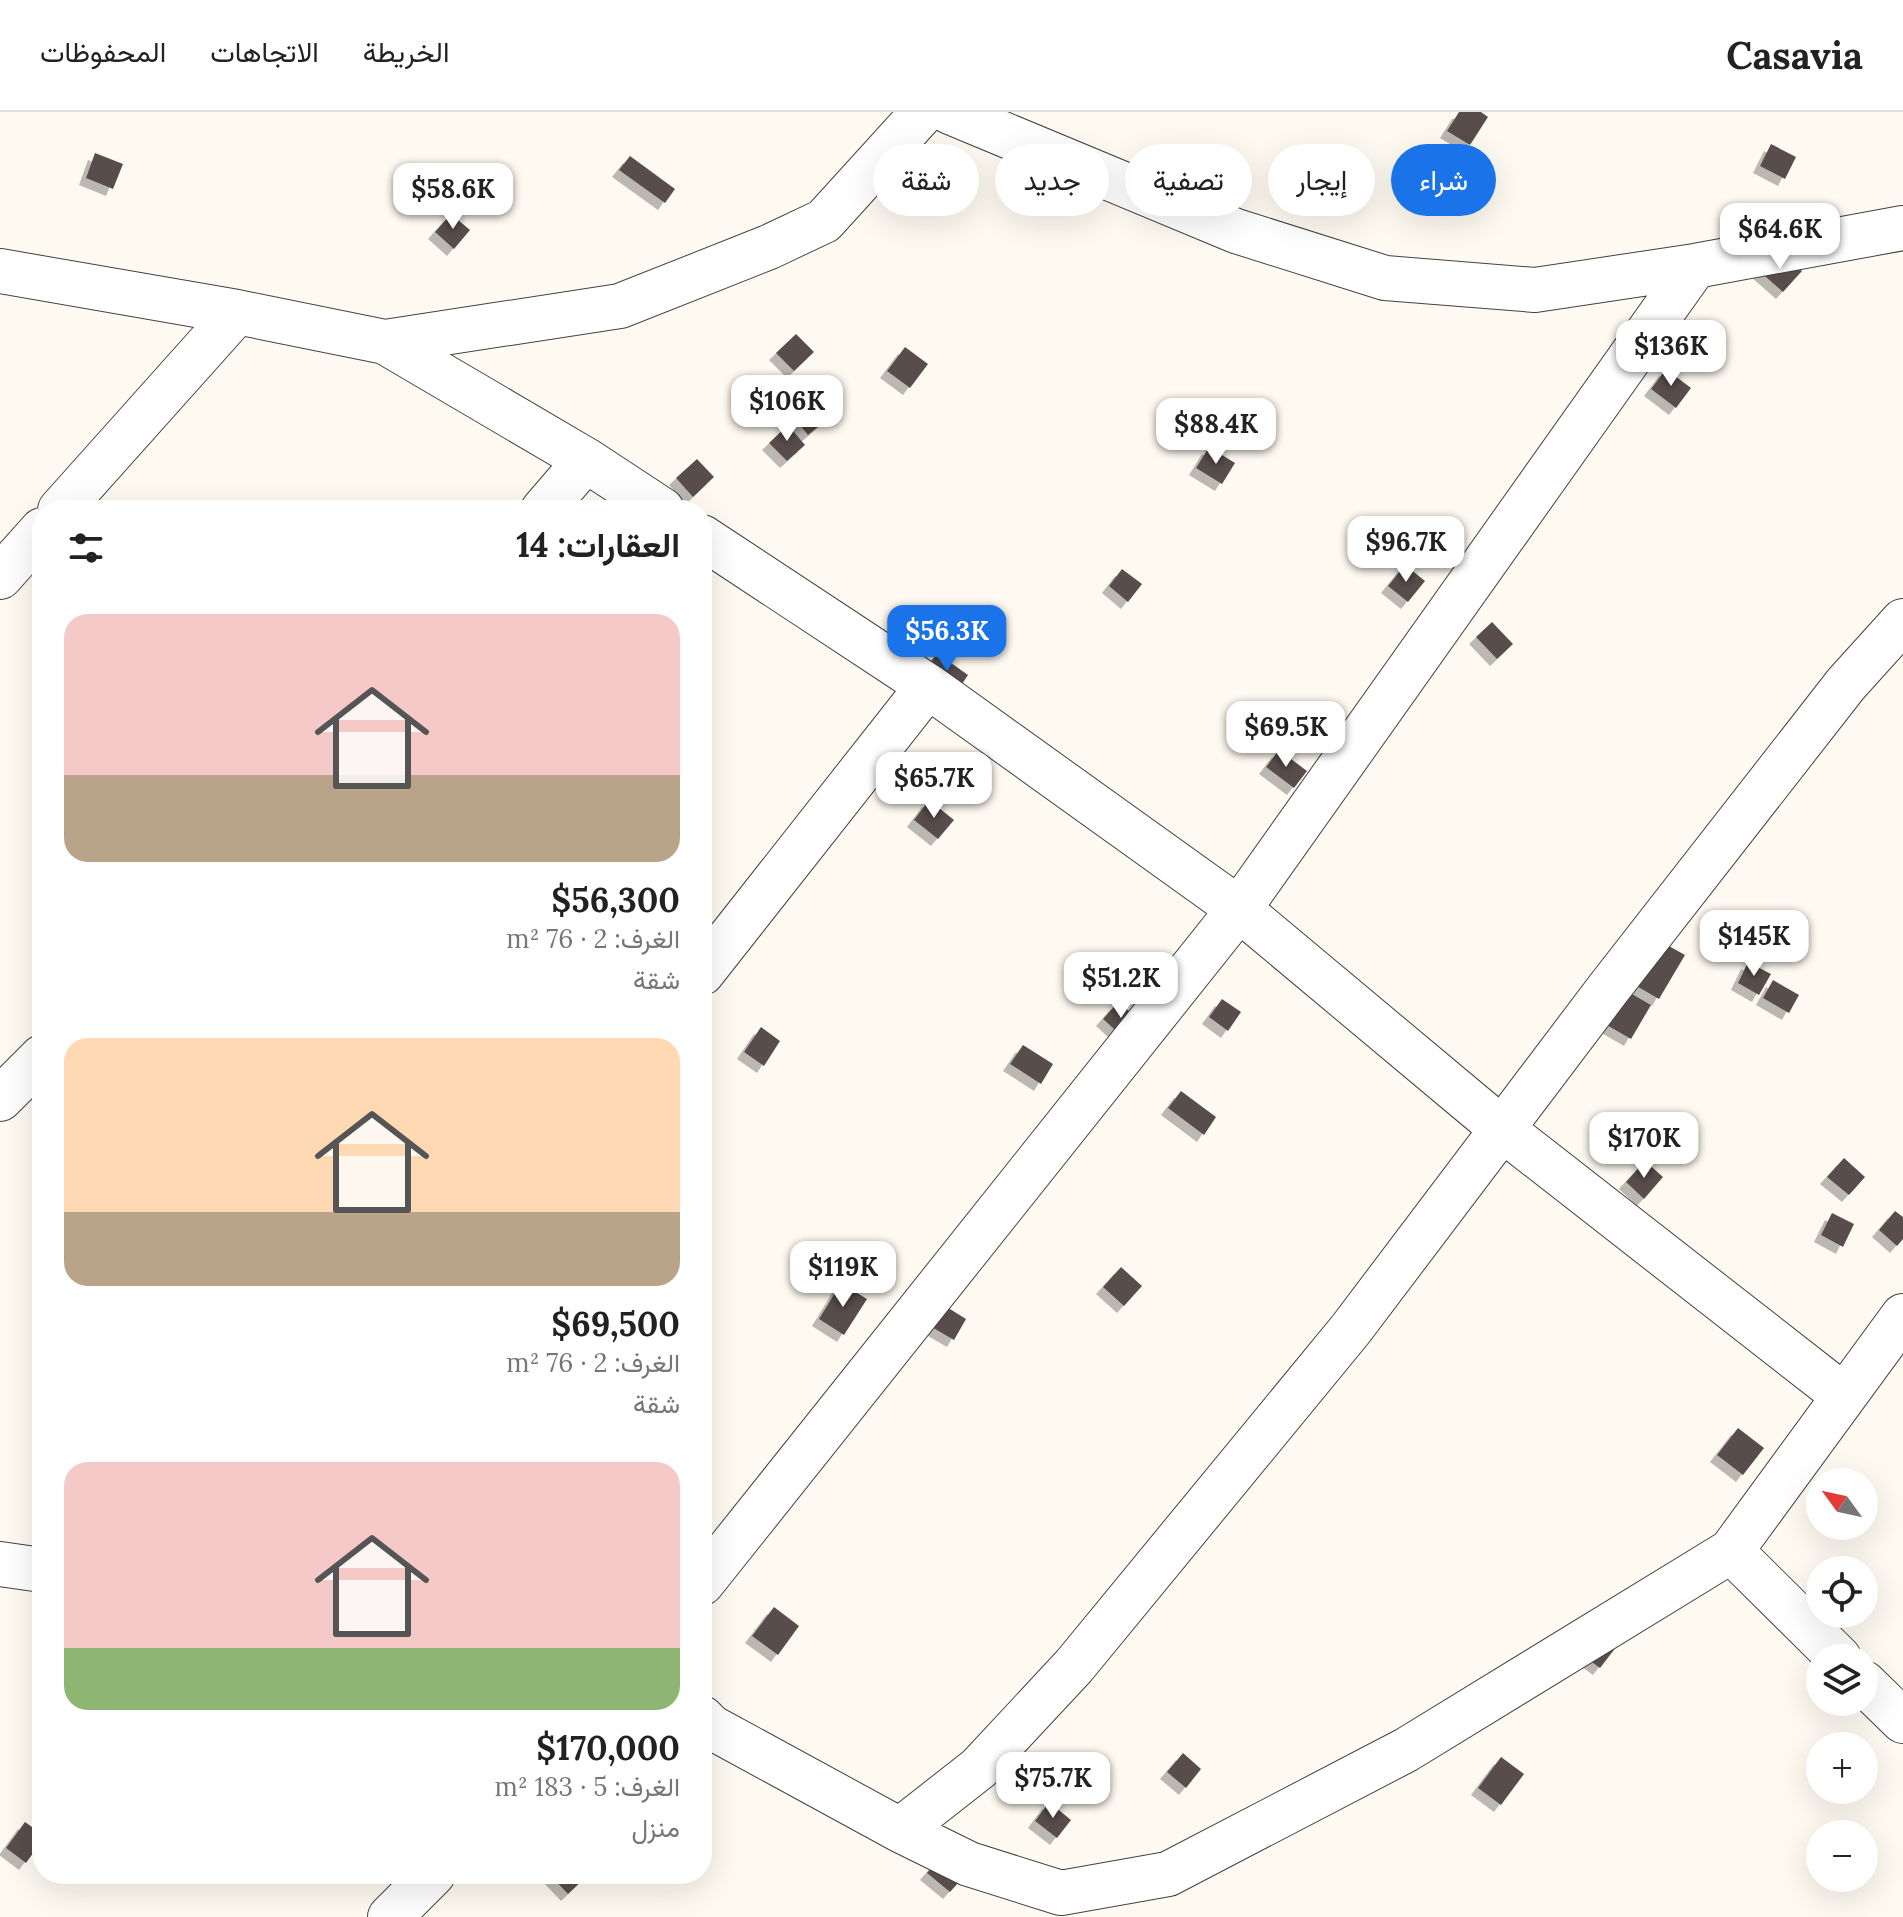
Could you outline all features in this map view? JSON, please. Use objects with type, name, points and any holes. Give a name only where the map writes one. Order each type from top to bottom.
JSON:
[{"type":"street","points":[[385,342],[620,306],[769,247],[824,221],[923,112]]},
{"type":"street","points":[[950,112],[1236,231],[1385,278],[1535,290],[1695,266],[1903,228]]},
{"type":"street","points":[[712,1570],[1239,909],[1695,266]]},
{"type":"street","points":[[0,271],[237,312],[385,342],[586,460],[647,500]]},
{"type":"street","points":[[69,500],[237,312]]},
{"type":"street","points":[[552,500],[586,460]]},
{"type":"street","points":[[0,577],[32,541]]},
{"type":"street","points":[[712,544],[928,686],[1239,909],[1502,1129],[1844,1396]]},
{"type":"street","points":[[900,1830],[979,1768],[1074,1666],[1351,1329],[1608,989],[1846,684],[1903,621]]},
{"type":"street","points":[[712,960],[928,686]]},
{"type":"street","points":[[0,1099],[32,1067]]},
{"type":"street","points":[[712,1728],[900,1830],[1064,1905],[1168,1874],[1406,1750],[1731,1551],[1903,1316]]},
{"type":"street","points":[[1731,1551],[1825,1644]]},
{"type":"street","points":[[0,1564],[32,1569]]},
{"type":"street","points":[[1878,1697],[1903,1721]]},
{"type":"street","points":[[390,1917],[423,1884]]},
{"type":"building","points":[[1459,112],[1481,112],[1488,117],[1471,144],[1447,131]]},
{"type":"building","points":[[1771,144],[1796,157],[1785,179],[1760,166]]},
{"type":"building","points":[[95,153],[123,164],[113,189],[86,178]]},
{"type":"building","points":[[630,156],[675,189],[665,203],[619,170]]},
{"type":"building","points":[[451,214],[470,230],[454,249],[435,232]]},
{"type":"building","points":[[1776,249],[1802,271],[1783,292],[1758,270]]},
{"type":"building","points":[[796,334],[814,352],[794,371],[776,353]]},
{"type":"building","points":[[905,347],[928,364],[910,388],[887,371]]},
{"type":"building","points":[[1666,369],[1691,388],[1676,408],[1651,389]]},
{"type":"building","points":[[818,398],[832,415],[808,435],[794,418]]},
{"type":"building","points":[[788,425],[805,445],[787,461],[769,443]]},
{"type":"building","points":[[1209,447],[1235,463],[1222,484],[1196,468]]},
{"type":"building","points":[[697,459],[714,477],[693,497],[676,478]]},
{"type":"building","points":[[1405,565],[1425,581],[1408,602],[1388,586]]},
{"type":"building","points":[[1122,569],[1142,584],[1128,602],[1109,586]]},
{"type":"building","points":[[1492,622],[1513,644],[1497,659],[1476,637]]},
{"type":"building","points":[[937,653],[968,675],[956,693],[925,670]]},
{"type":"building","points":[[1279,750],[1307,771],[1294,788],[1266,767]]},
{"type":"building","points":[[929,800],[954,820],[938,839],[914,820]]},
{"type":"building","points":[[1660,941],[1685,955],[1659,999],[1633,984]]},
{"type":"building","points":[[1748,962],[1771,974],[1759,995],[1738,983]]},
{"type":"building","points":[[1773,980],[1799,995],[1789,1013],[1763,998]]},
{"type":"building","points":[[1625,990],[1651,1005],[1631,1039],[1605,1024]]},
{"type":"building","points":[[1222,999],[1241,1012],[1228,1031],[1209,1017]]},
{"type":"building","points":[[1118,1002],[1140,1020],[1124,1038],[1103,1019]]},
{"type":"building","points":[[761,1027],[780,1041],[764,1066],[744,1052]]},
{"type":"building","points":[[1023,1045],[1053,1064],[1041,1084],[1010,1064]]},
{"type":"building","points":[[1181,1091],[1216,1117],[1204,1135],[1168,1108]]},
{"type":"building","points":[[1844,1158],[1865,1177],[1849,1195],[1827,1177]]},
{"type":"building","points":[[1645,1161],[1663,1177],[1644,1199],[1626,1182]]},
{"type":"building","points":[[1895,1211],[1903,1217],[1903,1239],[1897,1246],[1879,1230]]},
{"type":"building","points":[[1832,1213],[1854,1224],[1843,1247],[1821,1235]]},
{"type":"building","points":[[1121,1267],[1142,1286],[1124,1306],[1103,1287]]},
{"type":"building","points":[[841,1283],[867,1299],[844,1335],[819,1319]]},
{"type":"building","points":[[937,1301],[966,1319],[954,1340],[923,1322]]},
{"type":"building","points":[[1738,1428],[1764,1448],[1743,1475],[1717,1455]]},
{"type":"building","points":[[774,1607],[799,1626],[778,1655],[752,1636]]},
{"type":"building","points":[[1617,1646],[1600,1668],[1578,1652]]},
{"type":"building","points":[[1183,1753],[1201,1769],[1186,1788],[1167,1772]]},
{"type":"building","points":[[1501,1757],[1524,1774],[1501,1805],[1478,1788]]},
{"type":"building","points":[[1049,1802],[1071,1820],[1057,1838],[1035,1821]]},
{"type":"building","points":[[25,1822],[32,1827],[32,1855],[26,1863],[6,1848]]},
{"type":"building","points":[[945,1852],[968,1872],[950,1892],[927,1873]]},
{"type":"building","points":[[558,1884],[578,1884],[568,1894]]}]
